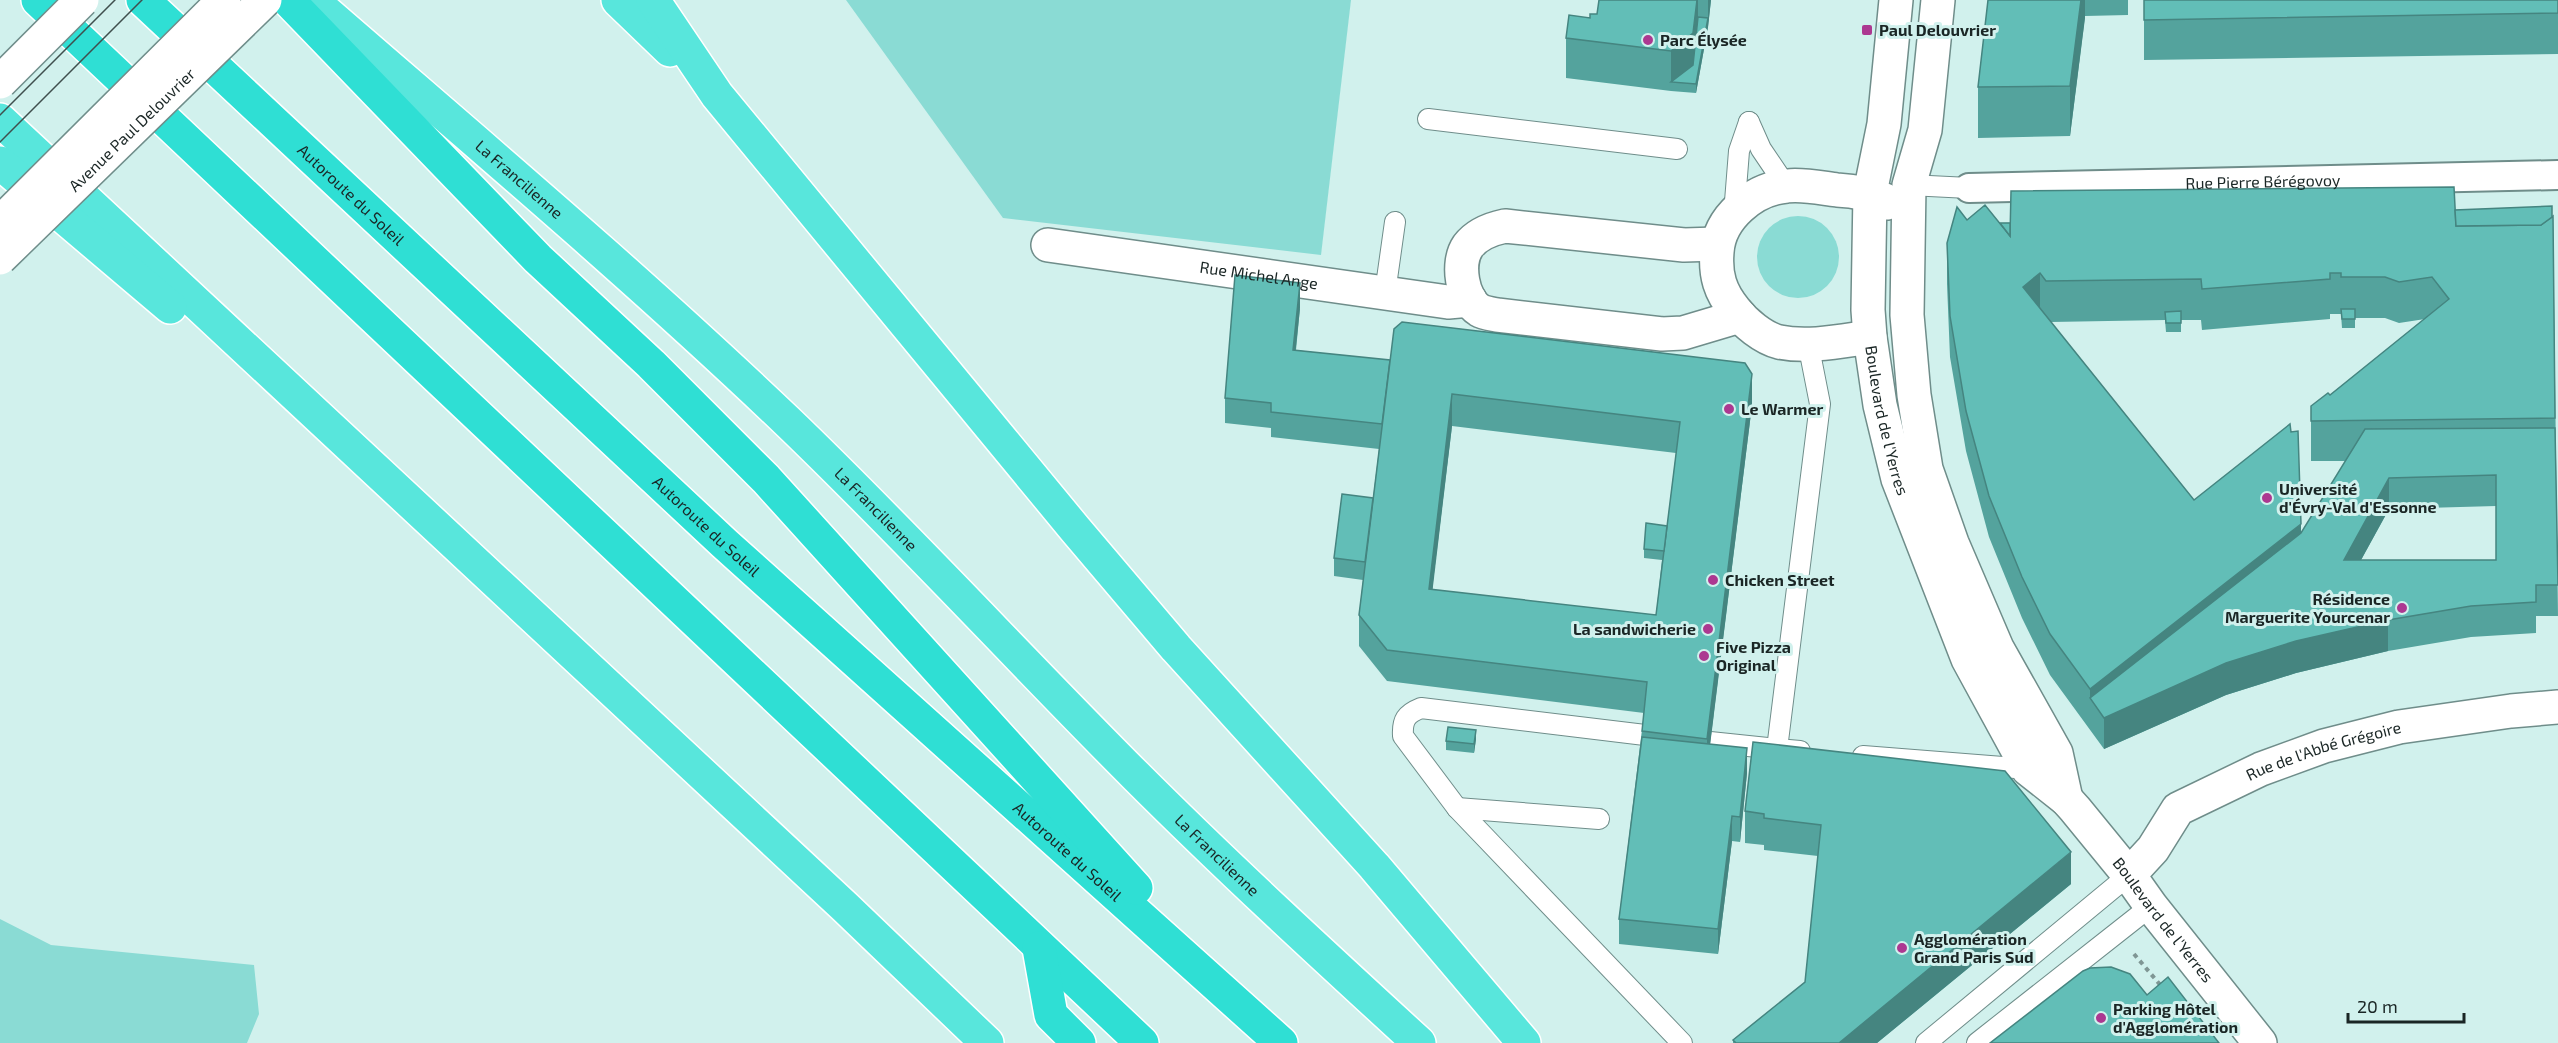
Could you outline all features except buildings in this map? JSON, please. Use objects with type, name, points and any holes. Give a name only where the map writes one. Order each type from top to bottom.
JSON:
[{"type":"highway","points":[[38,0],[1142,1043]]},
{"type":"highway","name":"Autoroute du Soleil","points":[[143,0],[725,544],[1281,1043]]},
{"type":"highway","points":[[288,0],[538,259],[651,364],[766,479],[974,707],[1241,1006]]},
{"type":"highway","name":"La Francilienne","points":[[312,0],[612,260],[784,419],[895,526],[1137,776],[1263,898],[1419,1043]]},
{"type":"highway","points":[[618,0],[717,95]]},
{"type":"highway","points":[[653,0],[717,95],[1176,648],[1374,866],[1524,1043]]},
{"type":"highway","points":[[0,120],[836,898],[987,1043]]},
{"type":"highway","points":[[0,163],[514,598]]},
{"type":"highway","points":[[1039,948],[1052,1015],[1079,1043]]},
{"type":"street","points":[[0,82],[82,0]]},
{"type":"street","name":"Avenue Paul Delouvrier","points":[[0,223],[224,0]]},
{"type":"street","name":"Avenue Paul Delouvrier","points":[[0,258],[265,0]]},
{"type":"street","name":"Boulevard de l'Yerres","points":[[1896,0],[1884,124],[1870,193],[1884,316],[1897,397],[1913,472],[1952,543],[1997,648],[2056,753],[2066,799]]},
{"type":"street","name":"Boulevard de l'Yerres","points":[[1938,0],[1925,130],[1909,185],[1884,316],[1880,405],[1898,479],[1968,659],[2028,769],[2066,799],[2129,875],[2260,1043]]},
{"type":"street","name":"Rue Pierre Bérégovoy","points":[[1969,188],[2558,175]]},
{"type":"street","points":[[1870,193],[1786,186],[1747,200],[1725,224],[1717,244],[1715,272],[1725,299],[1746,323],[1778,341],[1808,343],[1827,327],[1849,315],[1884,316]]},
{"type":"street","points":[[1717,244],[1684,245],[1505,226],[1492,229],[1479,236],[1467,247],[1463,264],[1463,283],[1470,300],[1480,311],[1497,315],[1662,334],[1683,333],[1740,316]]},
{"type":"street","name":"Rue Michel Ange","points":[[1048,245],[1448,302],[1470,300]]},
{"type":"street","name":"Rue de l'Abbé Grégoire","points":[[2129,875],[2153,849],[2178,809],[2261,769],[2324,746],[2399,727],[2502,712],[2558,707]]},
{"type":"lane","points":[[1428,119],[1677,149]]},
{"type":"lane","points":[[1734,214],[1739,151],[1749,122],[1761,149],[1786,186]]},
{"type":"lane","points":[[1909,185],[1969,188]]},
{"type":"lane","points":[[1385,293],[1395,222]]},
{"type":"lane","points":[[1778,749],[1820,404],[1808,343]]},
{"type":"lane","points":[[1645,735],[1421,708],[1409,713],[1402,724],[1403,736],[1457,808],[1682,1043]]},
{"type":"lane","points":[[1710,742],[1813,752]]},
{"type":"lane","points":[[1849,755],[2028,769]]},
{"type":"lane","points":[[1457,808],[1599,819]]},
{"type":"lane","points":[[1926,1043],[2129,875]]},
{"type":"lane","points":[[1977,1043],[2151,906]]},
{"type":"path","points":[[2116,933],[2164,990]]},
{"type":"shaded area","points":[[846,0],[1351,0],[1321,255],[1003,218]]},
{"type":"shaded area","points":[[1798,216],[1814,219],[1827,228],[1836,241],[1839,257],[1836,273],[1827,286],[1814,295],[1798,298],[1782,295],[1769,286],[1760,273],[1757,257],[1760,241],[1769,228],[1782,219]]},
{"type":"shaded area","points":[[0,919],[51,945],[254,965],[259,1014],[247,1043],[0,1043]]},
{"type":"tram line","points":[[0,115],[115,0]]},
{"type":"tram line","points":[[0,142],[142,0]]},
{"type":"place","name":"Paul Delouvrier","points":[[1867,30]]},
{"type":"place","name":"Parc Élysée","points":[[1648,40]]},
{"type":"place","name":"Le Warmer","points":[[1729,409]]},
{"type":"place","name":"Université d'Évry-Val d'Essonne","points":[[2267,498]]},
{"type":"place","name":"Chicken Street","points":[[1713,580]]},
{"type":"place","name":"Résidence Marguerite Yourcenar","points":[[2402,608]]},
{"type":"place","name":"La sandwicherie","points":[[1708,629]]},
{"type":"place","name":"Five Pizza Original","points":[[1704,656]]},
{"type":"place","name":"Agglomération Grand Paris Sud","points":[[1902,948]]},
{"type":"place","name":"Parking Hôtel d'Agglomération","points":[[2101,1018]]}]
